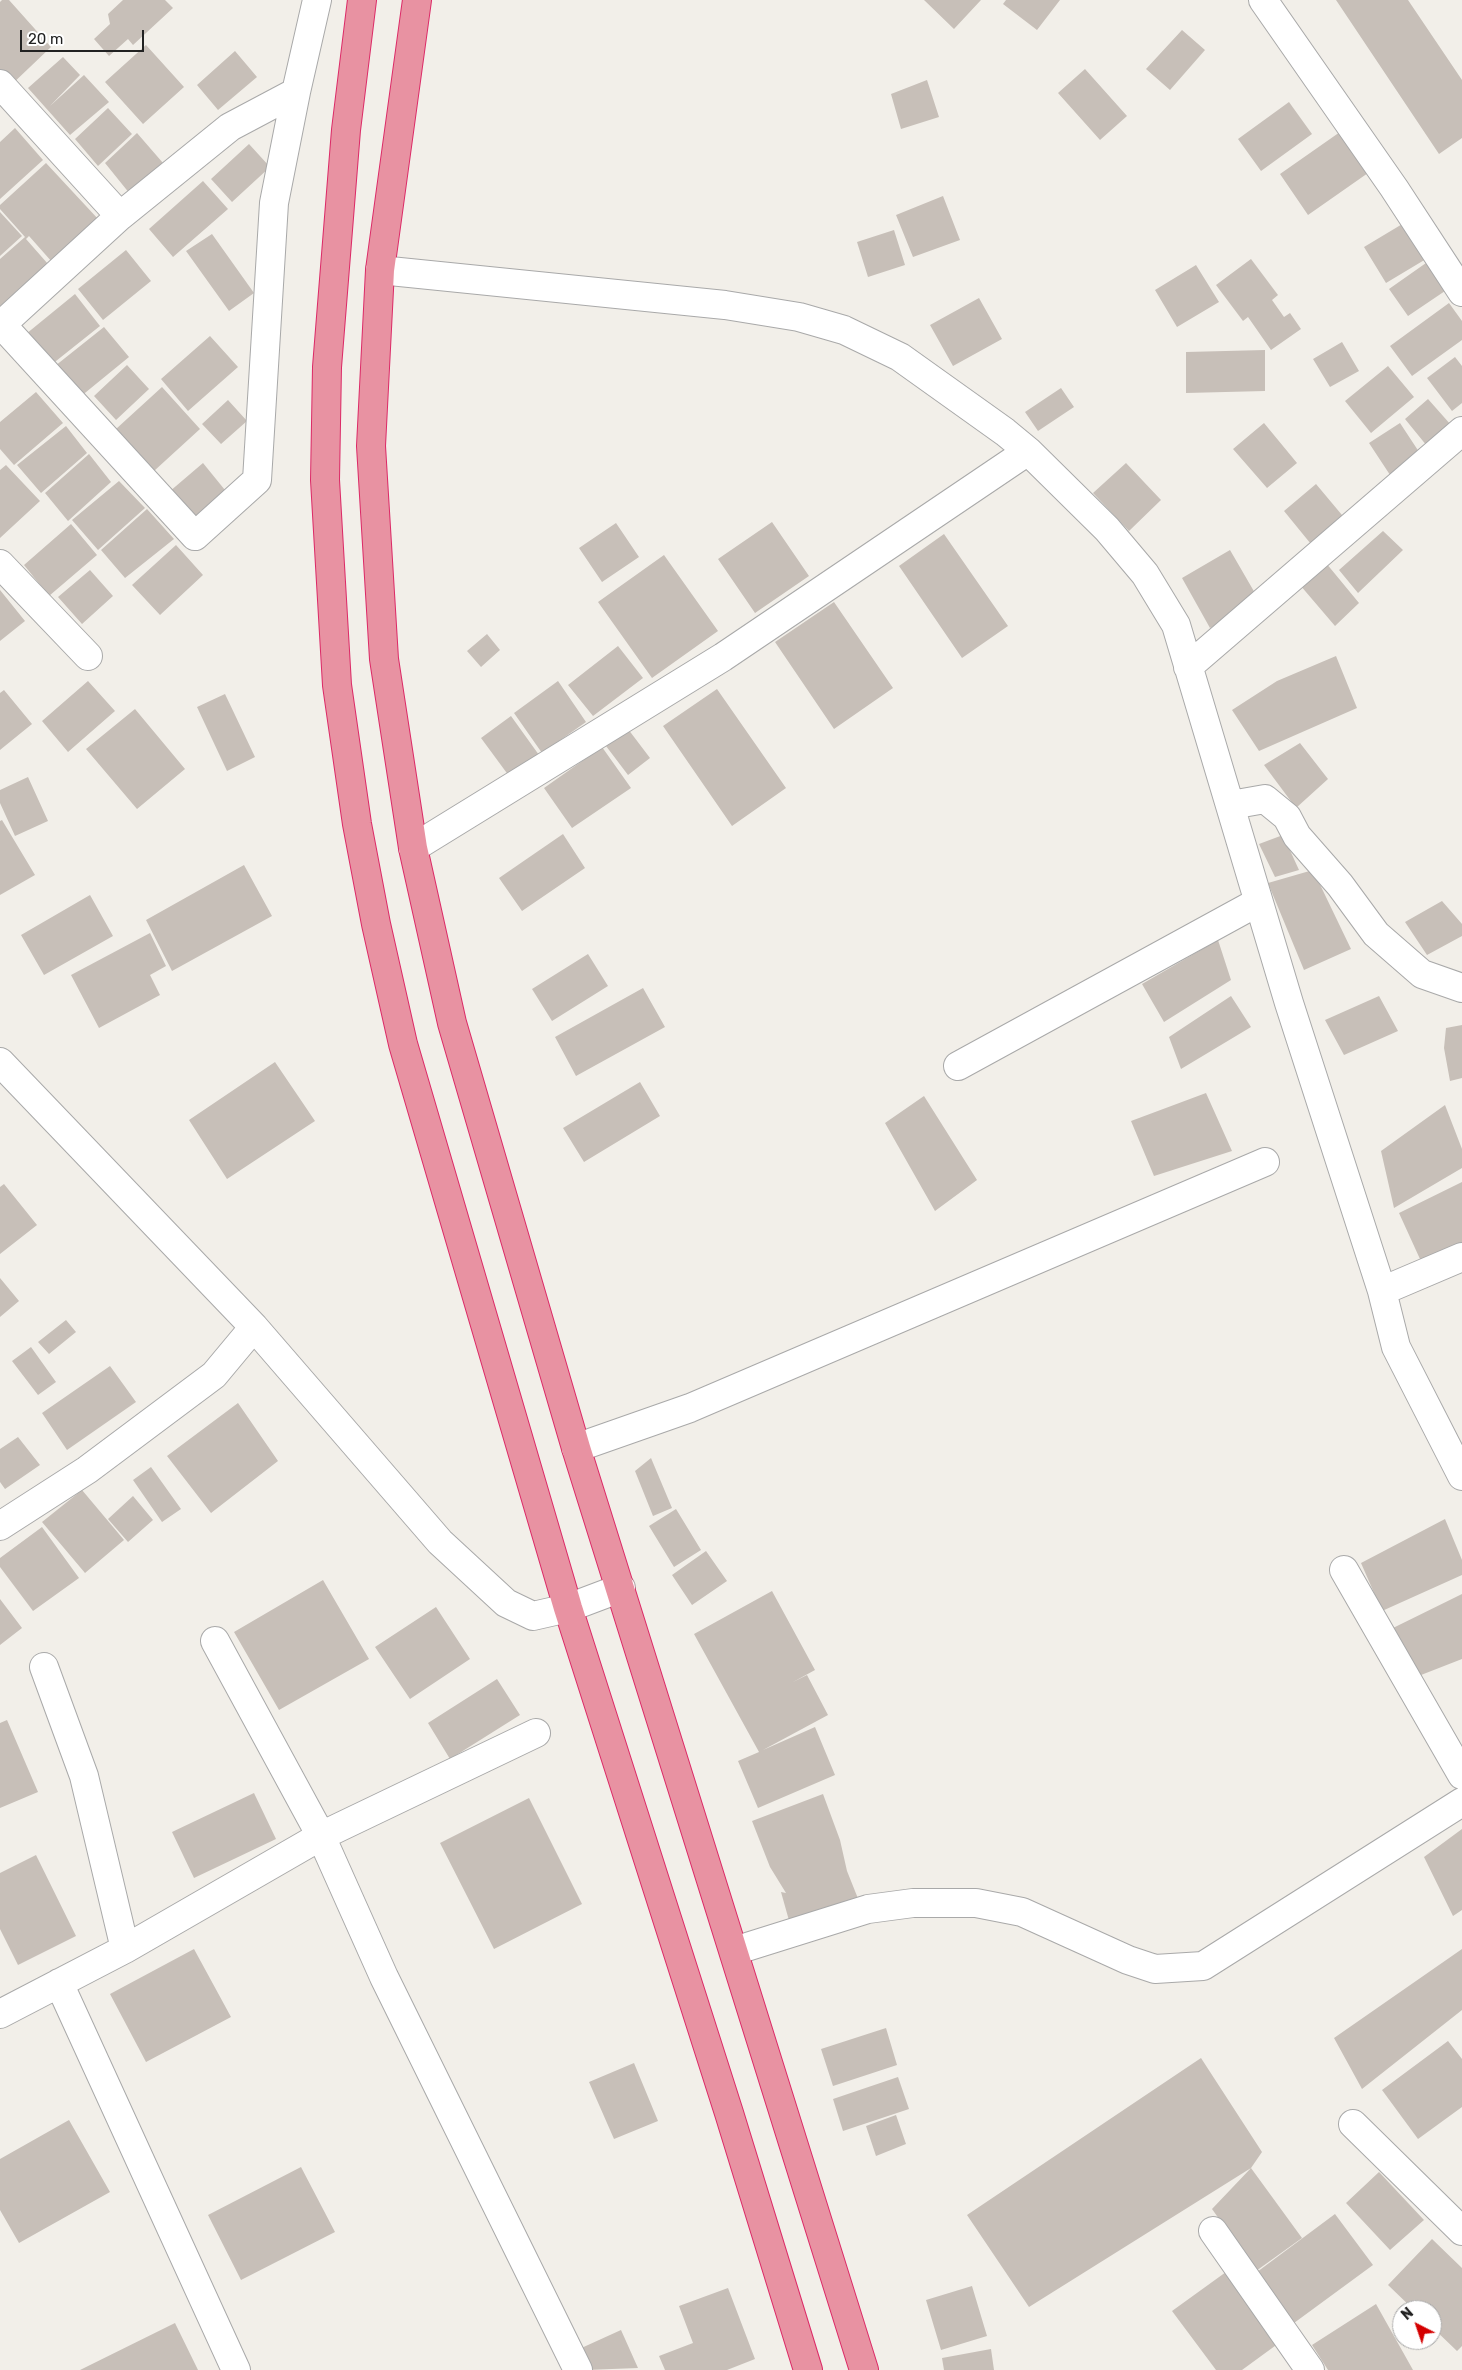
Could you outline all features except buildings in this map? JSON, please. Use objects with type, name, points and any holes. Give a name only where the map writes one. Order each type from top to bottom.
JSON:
[{"type":"highway","points":[[362,0],[346,130],[327,367],[325,480],[337,685],[357,824],[376,924],[403,1044],[568,1608],[732,2122],[808,2370]]},
{"type":"highway","points":[[417,0],[380,270],[371,446],[384,660],[413,848],[452,1023],[576,1448],[864,2370]]},
{"type":"street","points":[[296,92],[230,127],[120,216],[1,325],[195,536],[257,480],[274,203],[317,0]]},
{"type":"street","points":[[1263,0],[1394,188],[1462,292]]},
{"type":"street","points":[[0,84],[120,216]]},
{"type":"street","points":[[380,270],[725,305],[799,317],[844,330],[900,357],[1005,432],[1107,529],[1145,574],[1176,624],[1231,805],[1258,902],[1382,1291],[1396,1348],[1462,1476]]},
{"type":"street","points":[[1188,667],[1462,432]]},
{"type":"street","points":[[413,848],[723,658],[1028,452]]},
{"type":"street","points":[[0,564],[88,656]]},
{"type":"street","points":[[1231,805],[1265,799],[1287,817],[1297,836],[1340,885],[1376,934],[1422,974],[1462,988]]},
{"type":"street","points":[[958,1066],[1258,902]]},
{"type":"street","points":[[0,1062],[254,1327],[440,1542],[506,1603],[533,1616],[568,1608],[621,1588]]},
{"type":"street","points":[[576,1448],[690,1408],[1265,1162]]},
{"type":"street","points":[[1382,1291],[1462,1257]]},
{"type":"street","points":[[0,1526],[87,1470],[214,1374],[254,1327]]},
{"type":"street","points":[[1344,1570],[1462,1775]]},
{"type":"street","points":[[214,1641],[321,1836],[384,1977],[578,2370]]},
{"type":"street","points":[[44,1667],[84,1776],[125,1949]]},
{"type":"street","points":[[0,2014],[125,1949],[321,1836],[536,1734]]},
{"type":"street","points":[[734,1952],[868,1909],[913,1902],[976,1903],[1022,1912],[1128,1960],[1155,1969],[1204,1966],[1462,1802]]},
{"type":"street","points":[[59,1983],[236,2370]]},
{"type":"street","points":[[1353,2124],[1462,2231]]},
{"type":"street","points":[[1213,2230],[1310,2370]]}]
